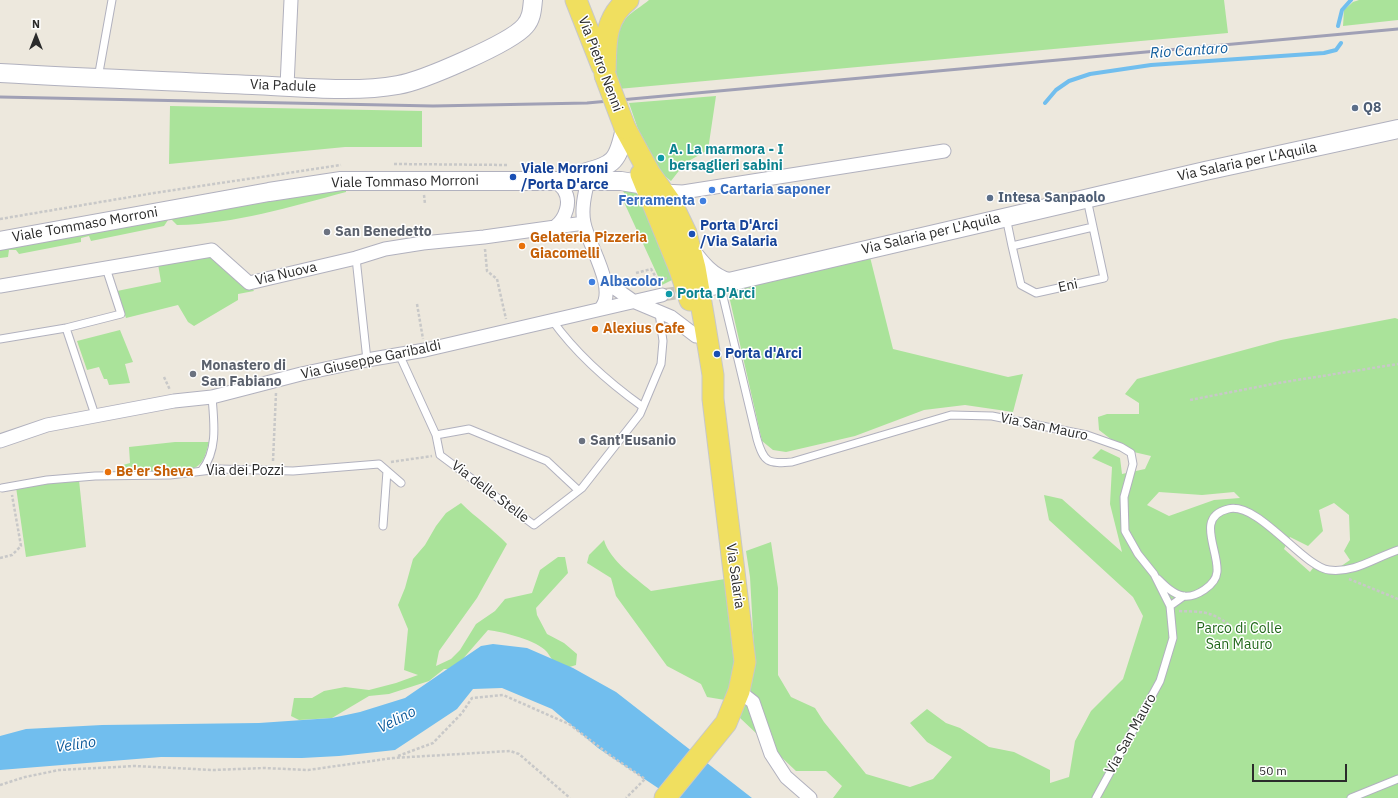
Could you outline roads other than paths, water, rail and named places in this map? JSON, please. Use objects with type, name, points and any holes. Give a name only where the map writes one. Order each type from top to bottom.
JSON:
[{"type":"main road","name":"Via Pietro Nenni","points":[[576,0],[606,75],[625,128]]},
{"type":"main road","points":[[606,75],[606,35],[611,19],[625,2]]},
{"type":"main road","points":[[625,128],[635,161],[665,200],[688,295]]},
{"type":"main road","points":[[625,128],[665,200],[686,233],[690,250],[688,295]]},
{"type":"main road","name":"Via Salaria","points":[[688,295],[696,336],[714,399]]},
{"type":"main road","name":"Via Salaria","points":[[665,798],[710,745],[726,723],[739,691],[745,662],[714,399],[713,375],[688,295]]},
{"type":"street","points":[[287,86],[291,0]]},
{"type":"street","name":"Via Padule","points":[[0,73],[98,79],[287,86],[359,88],[398,85],[418,79],[494,46],[520,31],[526,25],[531,16],[533,0]]},
{"type":"street","points":[[556,226],[564,219],[567,200],[564,190],[558,180],[601,167],[614,160],[620,150],[625,128]]},
{"type":"street","name":"Via Salaria per L'Aquila","points":[[688,295],[724,283],[1087,198],[1398,129]]},
{"type":"street","points":[[665,200],[672,193],[698,188],[944,151]]},
{"type":"street","points":[[624,181],[635,161]]},
{"type":"street","points":[[588,180],[584,196],[584,223],[606,282],[606,299],[601,308]]},
{"type":"street","name":"Viale Tommaso Morroni","points":[[0,241],[269,192],[341,181],[624,181],[639,184],[665,200]]},
{"type":"street","points":[[665,200],[682,204],[698,188]]},
{"type":"street","name":"Via Nuova","points":[[0,286],[212,250],[249,282],[356,258],[385,249],[584,223]]},
{"type":"street","points":[[690,250],[707,271],[724,283]]},
{"type":"street","points":[[606,282],[633,301],[671,317],[696,336]]},
{"type":"street","name":"Via Giuseppe Garibaldi","points":[[0,441],[47,425],[174,401],[212,397],[274,381],[367,360],[425,350],[662,295]]},
{"type":"street","points":[[739,691],[753,702],[771,754],[786,777],[810,798]]},
{"type":"lane","points":[[98,79],[112,0]]},
{"type":"lane","points":[[1006,217],[1012,246],[1093,227],[1087,198]]},
{"type":"lane","name":"Eni","points":[[1012,246],[1021,285],[1036,293],[1104,278],[1093,227]]},
{"type":"lane","points":[[356,258],[367,360]]},
{"type":"lane","points":[[0,339],[66,328],[121,314],[106,268]]},
{"type":"lane","name":"Via San Mauro","points":[[724,283],[757,439],[762,455],[768,461],[776,464],[792,462],[951,415],[992,416],[1087,435],[1121,447],[1131,453],[1133,464],[1124,497],[1125,531],[1138,554],[1154,574],[1170,609],[1173,638],[1160,681],[1096,798]]},
{"type":"lane","name":"Via delle Stelle","points":[[399,354],[436,435],[440,455],[534,525],[582,488],[640,414],[661,364],[663,341],[659,313]]},
{"type":"lane","points":[[552,320],[565,339],[584,358],[613,385],[643,407]]},
{"type":"lane","points":[[66,328],[95,415]]},
{"type":"lane","points":[[202,470],[209,462],[213,443],[212,397]]},
{"type":"lane","points":[[436,435],[469,429],[547,461],[578,490]]},
{"type":"lane","name":"Via dei Pozzi","points":[[2,488],[47,480],[95,476],[170,475],[202,470],[293,471],[379,464],[387,471]]},
{"type":"lane","points":[[387,471],[401,483]]},
{"type":"lane","points":[[383,526],[387,471]]},
{"type":"lane","points":[[1170,609],[1184,596],[1198,593],[1213,584],[1217,572],[1216,556],[1209,535],[1212,520],[1219,512],[1230,508],[1244,511],[1261,521],[1280,534],[1319,568],[1330,570],[1356,568],[1398,550]]},
{"type":"lane","points":[[1154,574],[1164,585],[1184,596]]},
{"type":"lane","points":[[1351,798],[1398,779]]},
{"type":"water","name":"Velino","points":[[493,644],[527,648],[573,668],[616,692],[752,798],[673,798],[598,748],[552,709],[502,688],[473,689],[457,709],[395,750],[302,758],[161,757],[0,770],[0,736],[26,729],[102,725],[259,723],[332,718],[360,712],[405,698],[481,646]]},
{"type":"waterway","name":"Rio Cantaro","points":[[1338,26],[1342,10],[1351,0]]},
{"type":"waterway","name":"Rio Cantaro","points":[[1045,103],[1056,90],[1069,81],[1090,74],[1151,65],[1324,53],[1336,50],[1341,43]]},
{"type":"tunnel","points":[[662,295],[676,293]]},
{"type":"railway","points":[[0,97],[433,106],[587,103],[1398,29]]},
{"type":"place","name":"Q8","points":[[1355,108]]},
{"type":"place","name":"A. La marmora - I bersaglieri sabini","points":[[661,158]]},
{"type":"place","name":"Viale Morroni /Porta D'arce","points":[[513,177]]},
{"type":"place","name":"Cartaria saponer","points":[[712,190]]},
{"type":"place","name":"Intesa Sanpaolo","points":[[990,198]]},
{"type":"place","name":"Ferramenta","points":[[703,201]]},
{"type":"place","name":"San Benedetto","points":[[327,232]]},
{"type":"place","name":"Porta D'Arci /Via Salaria","points":[[692,234]]},
{"type":"place","name":"Gelateria Pizzeria Giacomelli","points":[[522,246]]},
{"type":"place","name":"Albacolor","points":[[592,282]]},
{"type":"place","name":"Porta D'Arci","points":[[669,294]]},
{"type":"place","name":"Alexius Cafe","points":[[595,329]]},
{"type":"place","name":"Porta d'Arci","points":[[717,354]]},
{"type":"place","name":"Monastero di San Fabiano","points":[[193,374]]},
{"type":"place","name":"Sant'Eusanio","points":[[582,441]]},
{"type":"place","name":"Be'er Sheva","points":[[108,472]]},
{"type":"park label","name":"Parco di Colle San Mauro","points":[[1239,638]]}]
